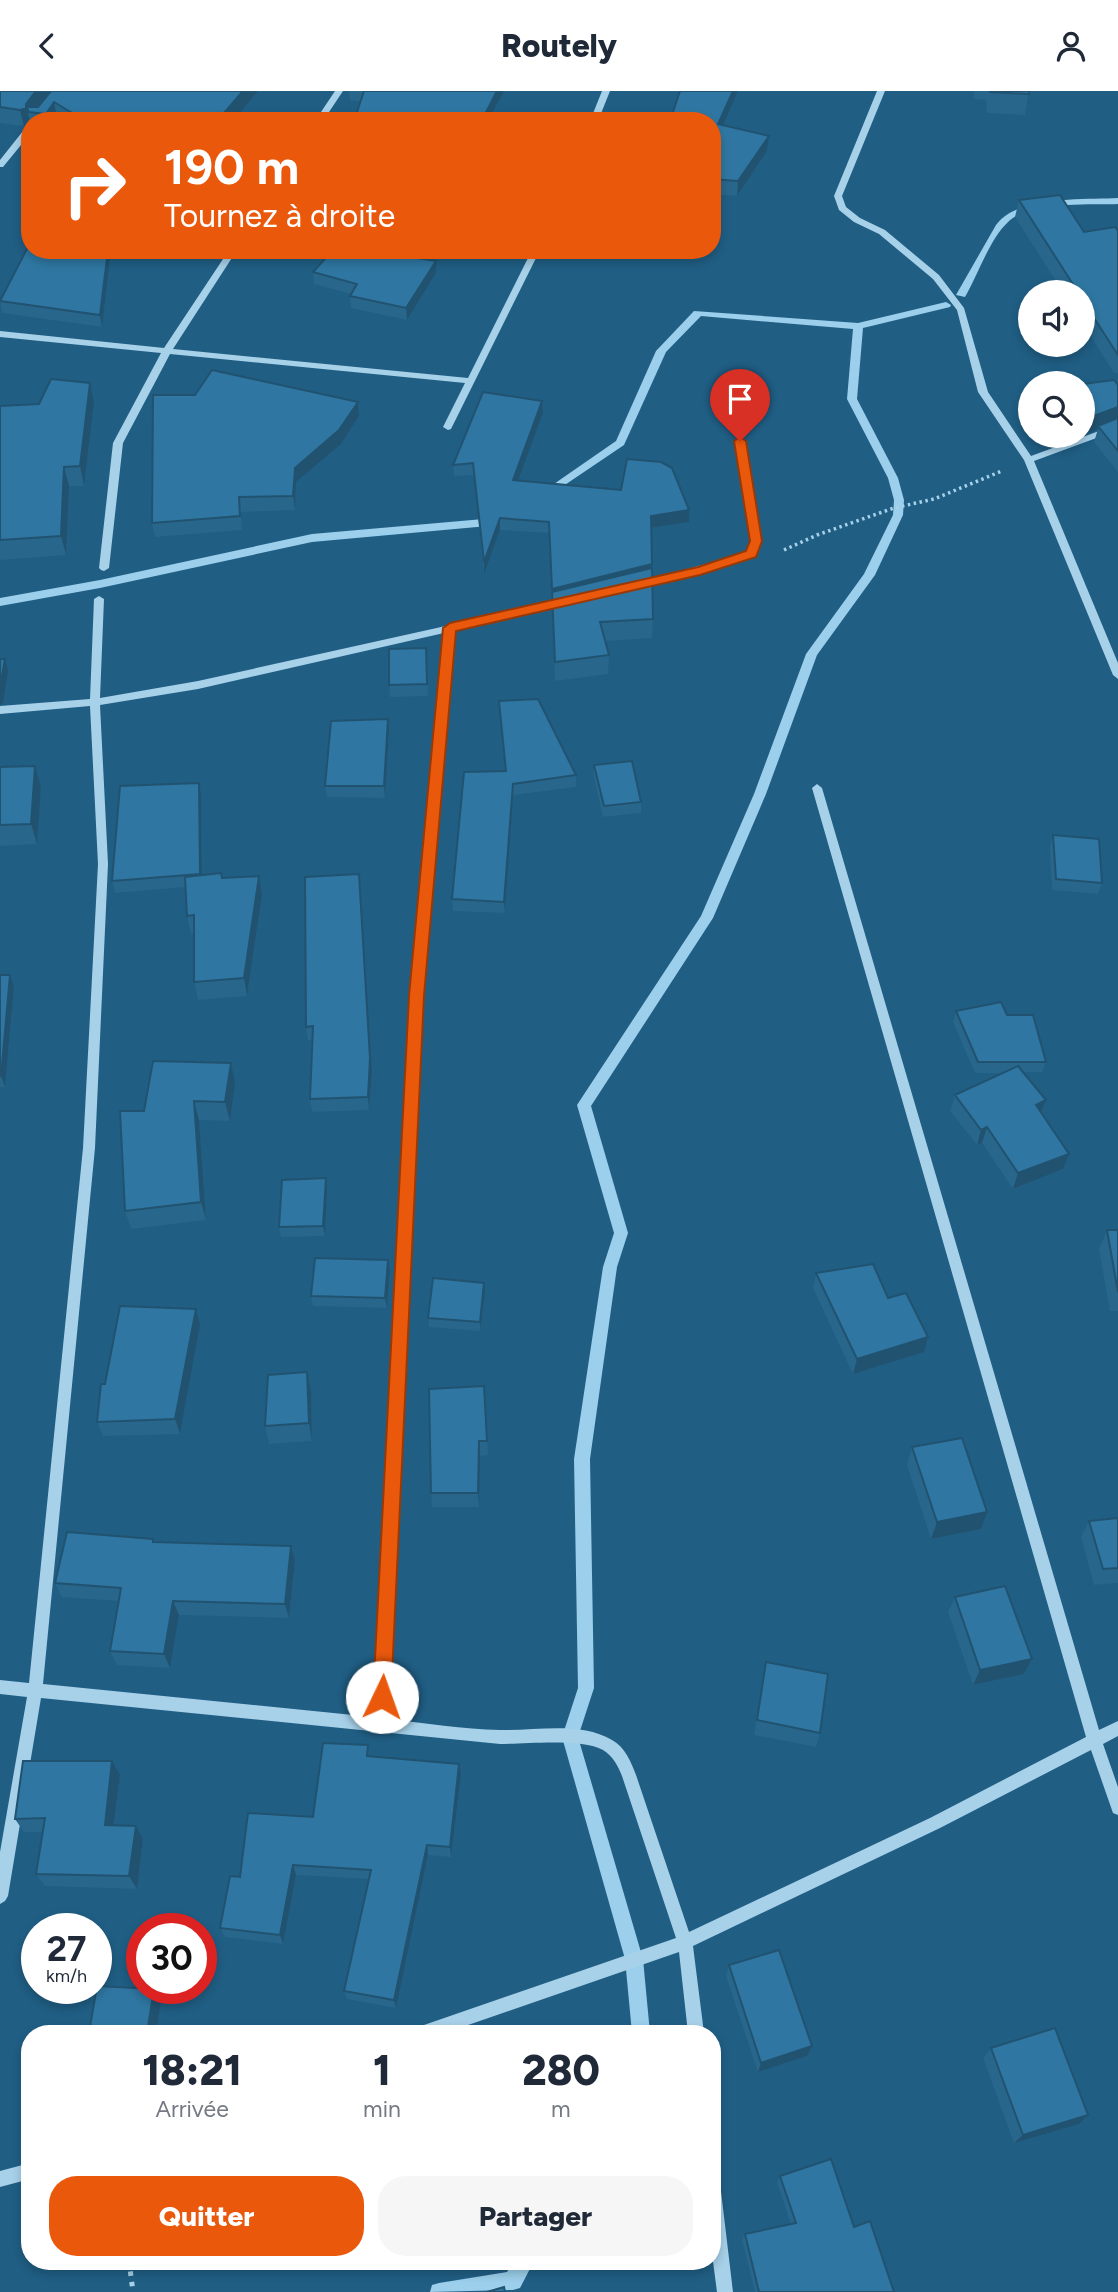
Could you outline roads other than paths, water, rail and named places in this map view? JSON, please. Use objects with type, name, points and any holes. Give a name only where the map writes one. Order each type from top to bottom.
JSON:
[{"type":"street","points":[[325,112],[339,91]]},
{"type":"street","points":[[598,112],[606,91]]},
{"type":"street","points":[[881,91],[838,196],[842,208],[857,220],[882,232],[936,277],[961,310],[983,393],[1029,460],[1118,675]]},
{"type":"street","points":[[0,165],[21,139]]},
{"type":"street","points":[[104,568],[118,443],[166,352],[227,259]]},
{"type":"street","points":[[447,427],[532,259]]},
{"type":"street","points":[[0,334],[471,381]]},
{"type":"street","points":[[1029,460],[1118,427]]},
{"type":"street","points":[[619,590],[713,566],[751,554],[756,548],[740,441]]},
{"type":"street","points":[[0,1896],[35,1691],[89,1148],[103,864],[95,702],[99,599]]},
{"type":"street","points":[[0,710],[95,702],[198,685],[579,600]]},
{"type":"street","points":[[380,1724],[416,996],[450,628]]},
{"type":"street","points":[[817,788],[1094,1739],[1118,1808]]},
{"type":"street","points":[[0,1687],[500,1737],[570,1737],[605,1742],[621,1756],[629,1775],[685,1942],[695,2025]]},
{"type":"street","points":[[447,2025],[685,1942],[935,1823],[1118,1727]]},
{"type":"street","points":[[0,2179],[21,2173]]},
{"type":"street","points":[[721,2265],[724,2292]]},
{"type":"waterway","points":[[961,295],[1000,225],[1014,213],[1042,206],[1118,201]]},
{"type":"waterway","points":[[858,326],[946,305]]},
{"type":"waterway","points":[[543,495],[620,443],[661,351],[698,313],[858,326]]},
{"type":"waterway","points":[[640,2025],[634,1959],[570,1737],[586,1688],[582,1459],[610,1267],[621,1233],[584,1105],[707,918],[760,794],[812,654],[869,575],[898,515],[899,500],[893,478],[852,399],[858,326]]},
{"type":"waterway","points":[[0,602],[100,584],[312,538],[495,522]]},
{"type":"waterway","points":[[439,2292],[513,2281],[520,2270]]}]
